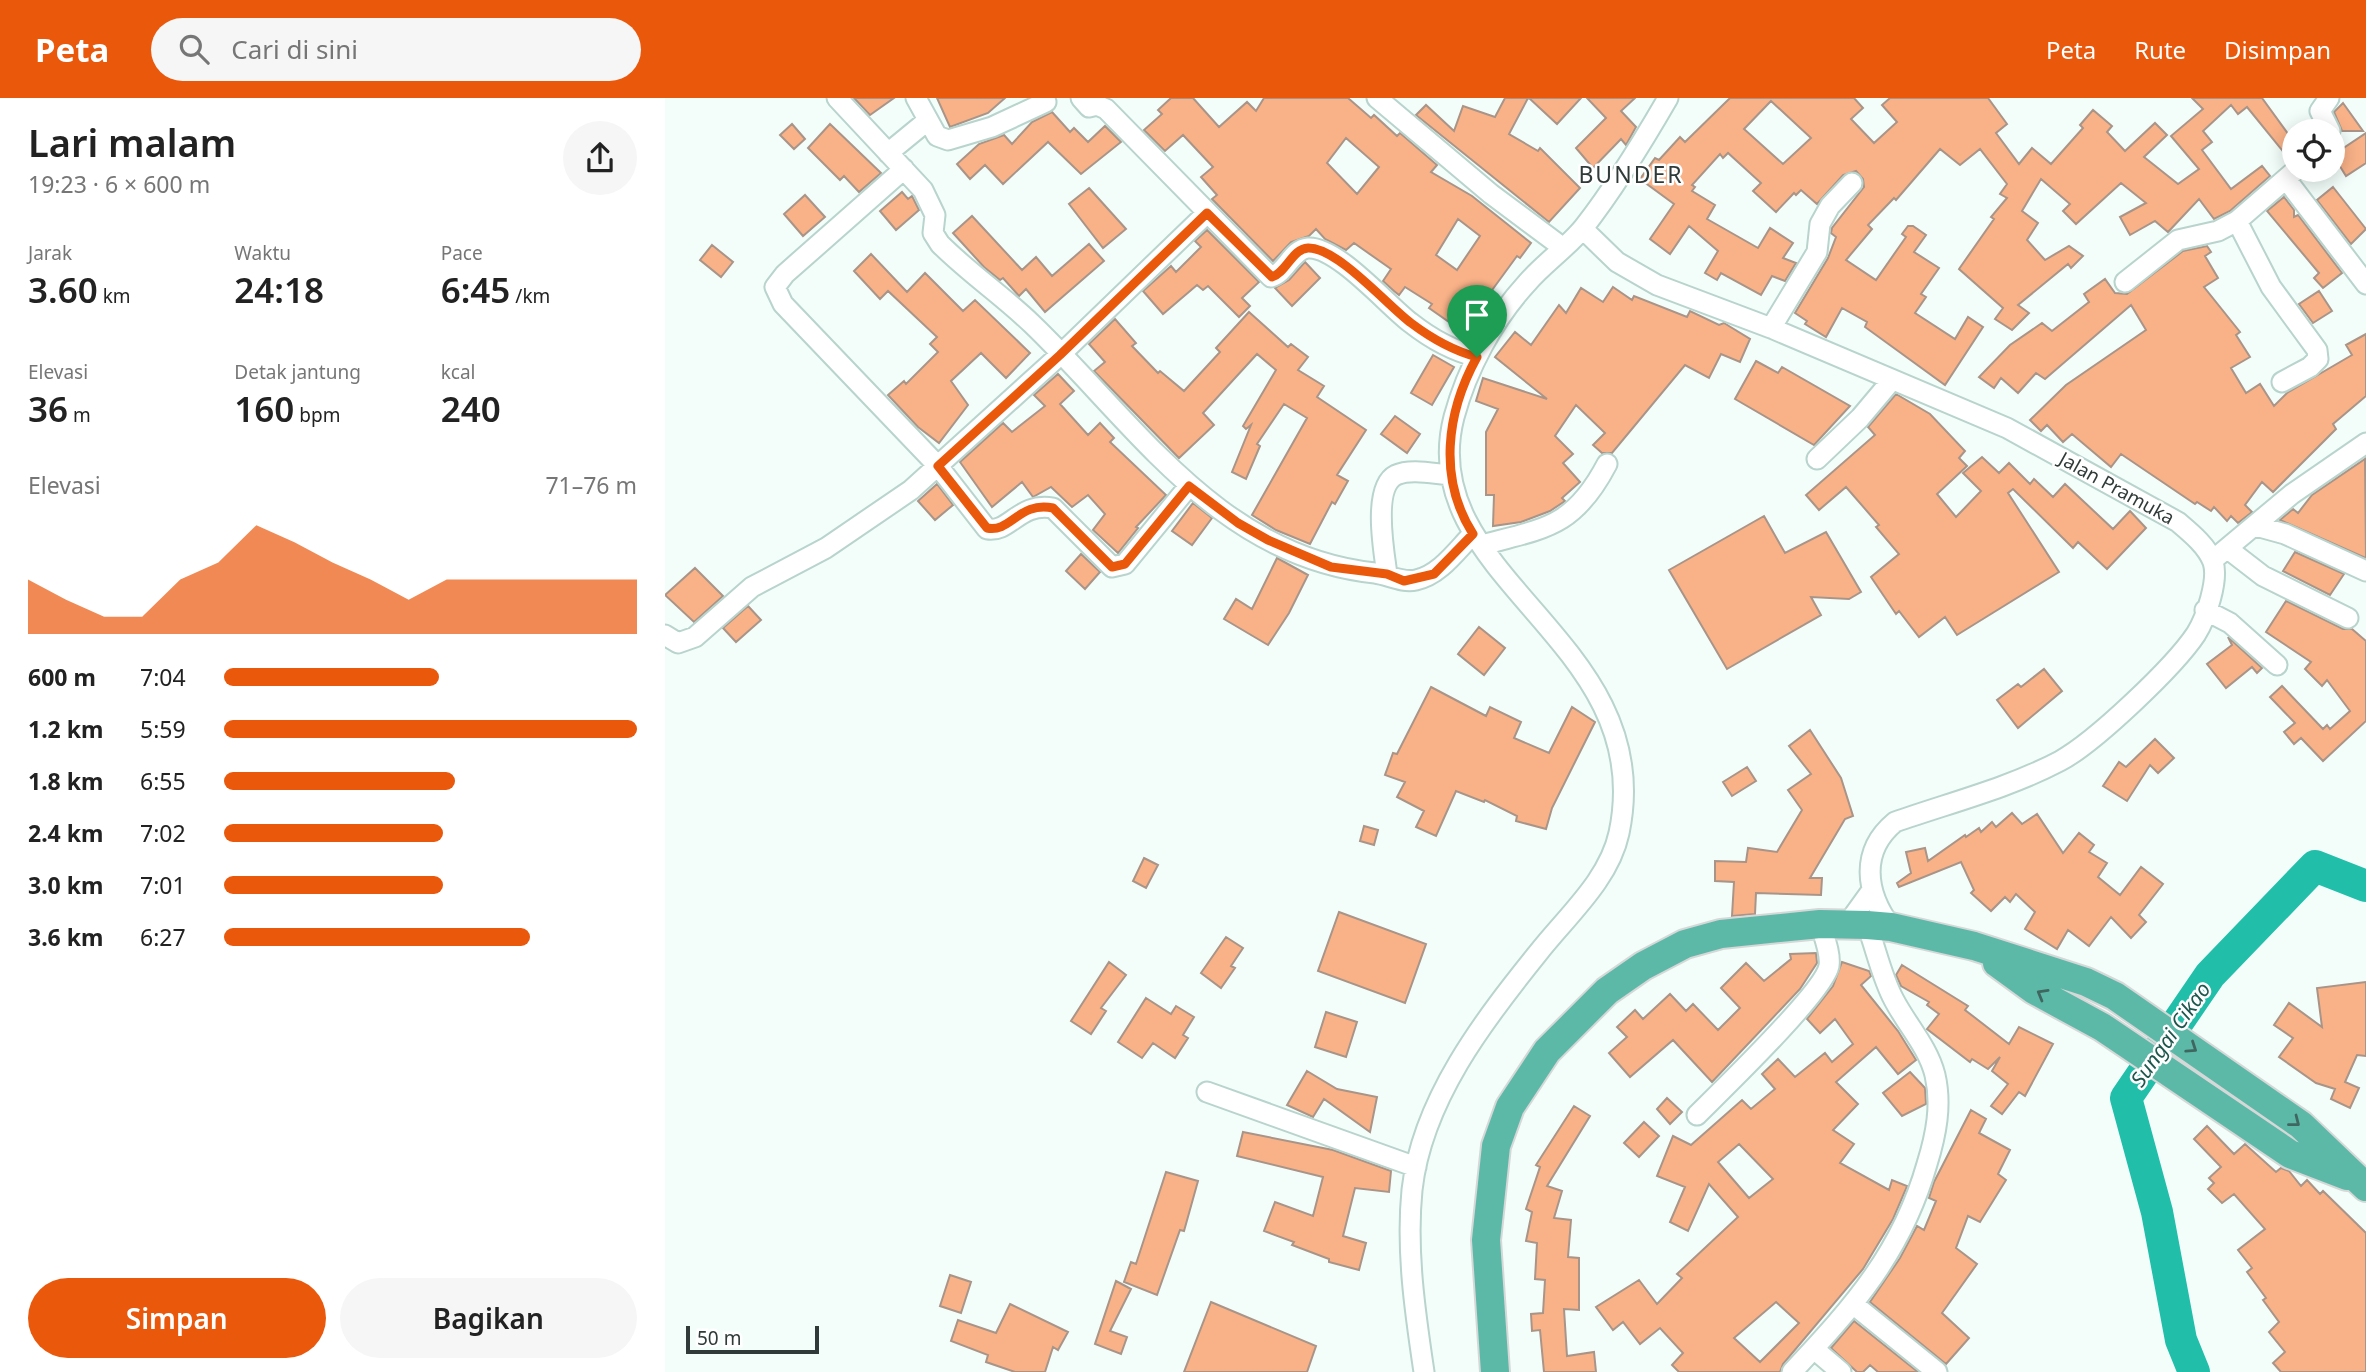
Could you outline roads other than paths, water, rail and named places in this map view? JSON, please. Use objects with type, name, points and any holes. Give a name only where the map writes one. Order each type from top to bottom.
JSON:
[{"type":"highway","points":[[1495,1372],[1486,1241],[1489,1189],[1496,1146],[1510,1107],[1525,1081],[1576,1020],[1607,991],[1643,965],[1685,944],[1721,933],[1856,925],[1974,946],[2086,982],[2115,996],[2301,1125],[2361,1183]]},
{"type":"highway","points":[[1974,946],[2034,990],[2102,1027],[2290,1154],[2361,1183]]},
{"type":"street","points":[[837,98],[923,190],[933,209],[934,238],[986,287],[1031,323],[1189,486],[1238,523],[1268,540],[1331,567],[1387,574],[1404,581],[1434,574],[1478,539],[1558,523],[1581,506],[1592,493],[1607,464]]},
{"type":"street","points":[[916,98],[937,136],[948,140],[992,127],[1046,102]]},
{"type":"street","points":[[1081,98],[1089,107],[1097,105],[1106,109],[1272,277],[1300,251],[1313,248],[1335,258],[1412,324],[1460,352],[1477,357]]},
{"type":"street","points":[[1377,98],[1491,194],[1562,247]]},
{"type":"street","points":[[1424,1372],[1414,1306],[1411,1238],[1416,1167],[1431,1118],[1465,1052],[1520,975],[1599,877],[1610,859],[1623,809],[1624,784],[1621,755],[1599,695],[1574,656],[1514,587],[1462,517],[1448,455],[1454,418],[1477,357],[1504,309],[1562,247],[1583,229],[1632,161],[1668,98]]},
{"type":"street","points":[[2325,119],[2320,108],[2329,98]]},
{"type":"street","points":[[888,153],[927,121]]},
{"type":"street","points":[[904,169],[785,274],[775,287],[783,304],[938,466],[987,528],[1001,528],[1028,508],[1053,508],[1112,567],[1118,568],[1125,564],[1189,486]]},
{"type":"street","points":[[2125,282],[2178,240],[2218,231],[2237,221],[2282,182]]},
{"type":"street","points":[[2296,182],[2366,284]]},
{"type":"street","points":[[1771,328],[1817,252],[1820,224],[1828,209],[1852,183]]},
{"type":"street","points":[[665,635],[678,643],[695,637],[752,587],[864,524],[911,490],[1060,355],[1207,213]]},
{"type":"street","points":[[2237,221],[2271,287],[2317,351],[2318,359],[2310,367],[2282,382]]},
{"type":"street","name":"Jalan Pramuka","points":[[1583,229],[1617,262],[1634,273],[2007,428],[2159,510],[2220,555],[2347,618]]},
{"type":"street","points":[[1817,459],[1860,418],[1892,380]]},
{"type":"street","points":[[1697,1115],[1798,1011],[1826,975],[1829,958],[1856,925],[1872,890],[1870,855],[1881,834],[1895,822],[2038,772],[2082,747],[2182,652],[2198,631],[2220,555],[2300,487],[2366,443]]},
{"type":"street","points":[[1387,574],[1381,506],[1387,485],[1395,476],[1406,473],[1451,475]]},
{"type":"street","points":[[2256,526],[2285,534],[2366,571]]},
{"type":"street","points":[[2205,610],[2230,623],[2277,665]]},
{"type":"street","points":[[1856,925],[1872,890]]},
{"type":"street","points":[[1792,1372],[1853,1304],[1890,1255],[1913,1212],[1932,1147],[1938,1112],[1938,1094],[1929,1057],[1892,998],[1856,925]]},
{"type":"street","points":[[1207,1093],[1416,1167]]},
{"type":"street","points":[[1853,1304],[1937,1372]]},
{"type":"street","points":[[1814,1349],[1841,1372]]},
{"type":"waterway","name":"Sungai Cikao","points":[[2194,1372],[2181,1340],[2157,1212],[2126,1098],[2210,975],[2315,866],[2366,886]]},
{"type":"district","name":"BUNDER","points":[[1631,174]]}]
